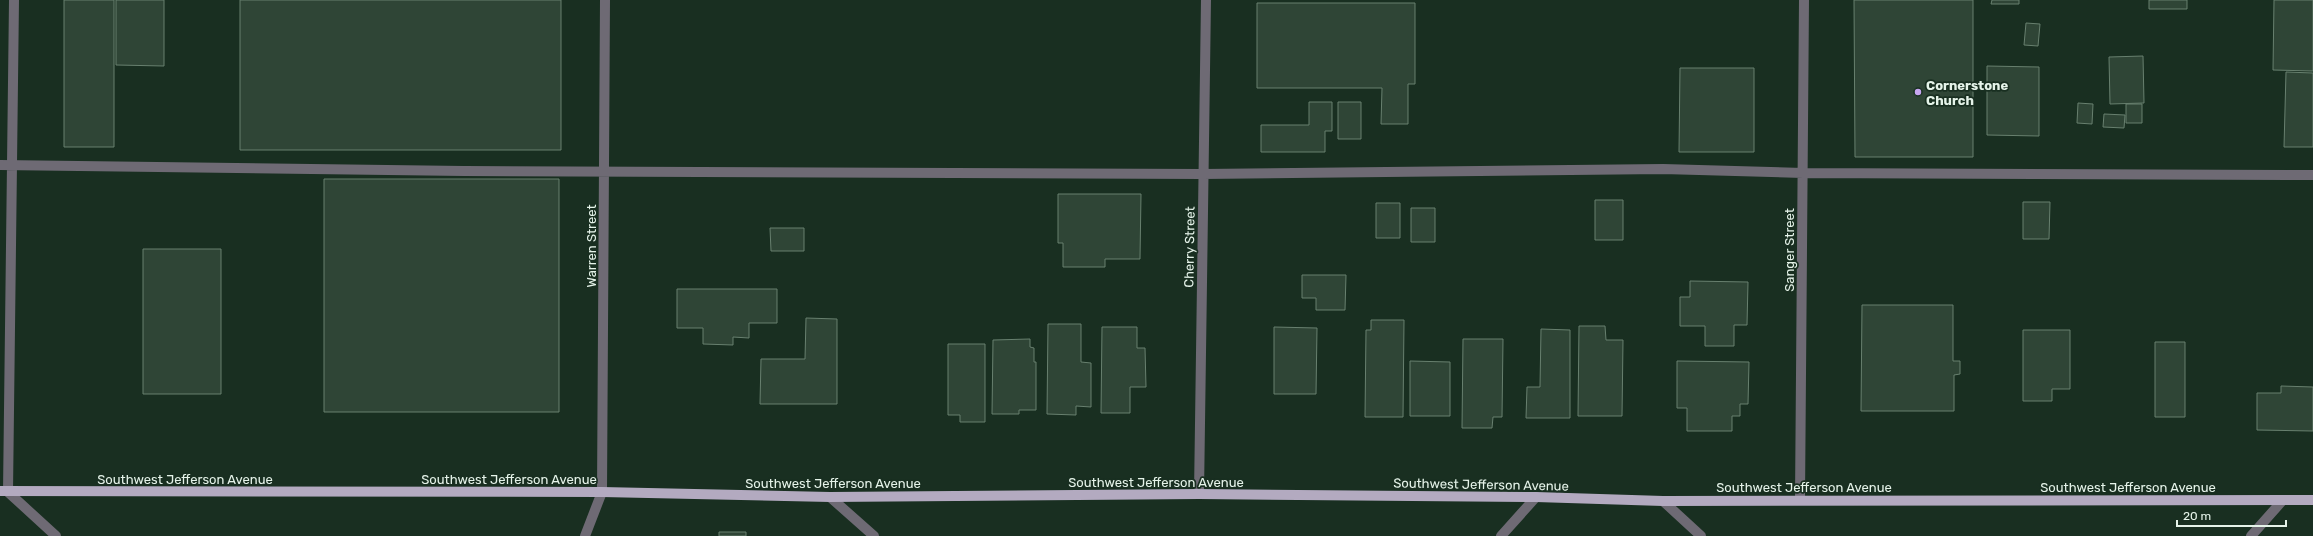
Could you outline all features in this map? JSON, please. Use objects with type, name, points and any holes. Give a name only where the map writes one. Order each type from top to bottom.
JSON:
[{"type":"main road","name":"Southwest Jefferson Avenue","points":[[4,492],[602,492],[830,497],[1199,494],[1536,497],[1663,501],[1800,499],[2313,500]]},
{"type":"street","points":[[14,0],[12,165],[4,492],[56,536]]},
{"type":"street","name":"Warren Street","points":[[602,492],[605,0]]},
{"type":"street","name":"Cherry Street","points":[[1199,494],[1206,0]]},
{"type":"street","name":"Sanger Street","points":[[1800,499],[1804,0]]},
{"type":"street","points":[[0,165],[464,172],[604,171],[1203,174],[1662,169],[1803,174],[2313,174]]},
{"type":"street","points":[[585,536],[602,492]]},
{"type":"street","points":[[830,497],[874,536]]},
{"type":"street","points":[[1502,536],[1536,497]]},
{"type":"street","points":[[2251,536],[2283,500]]},
{"type":"street","points":[[1663,501],[1702,536]]},
{"type":"building","points":[[64,0],[114,0],[114,147],[64,147]]},
{"type":"building","points":[[116,0],[164,0],[164,66],[116,65]]},
{"type":"building","points":[[240,0],[561,0],[561,150],[240,150]]},
{"type":"building","points":[[1854,0],[1973,0],[1973,157],[1855,157]]},
{"type":"building","points":[[1992,0],[2019,0],[2019,4],[1991,4]]},
{"type":"building","points":[[2149,0],[2187,0],[2187,9],[2149,9]]},
{"type":"building","points":[[2274,0],[2313,0],[2313,71],[2273,70]]},
{"type":"building","points":[[1257,3],[1415,3],[1415,84],[1408,84],[1408,124],[1381,124],[1382,88],[1257,88]]},
{"type":"building","points":[[2026,23],[2040,24],[2038,46],[2024,45]]},
{"type":"building","points":[[2143,56],[2144,103],[2110,104],[2109,57]]},
{"type":"building","points":[[1987,66],[2039,67],[2039,136],[1987,135]]},
{"type":"building","points":[[1680,68],[1754,68],[1754,152],[1679,152]]},
{"type":"building","points":[[2286,72],[2313,73],[2313,147],[2284,147]]},
{"type":"building","points":[[1309,102],[1332,102],[1332,131],[1325,131],[1325,152],[1261,152],[1261,125],[1309,125]]},
{"type":"building","points":[[1338,102],[1361,102],[1361,139],[1338,139]]},
{"type":"building","points":[[2078,103],[2093,104],[2092,124],[2077,123]]},
{"type":"building","points":[[2126,104],[2142,104],[2142,123],[2126,123]]},
{"type":"building","points":[[2104,114],[2125,115],[2124,128],[2103,127]]},
{"type":"building","points":[[324,179],[559,179],[559,412],[324,412]]},
{"type":"building","points":[[1058,194],[1141,194],[1140,259],[1105,259],[1105,267],[1063,267],[1063,243],[1058,243]]},
{"type":"building","points":[[1595,200],[1623,200],[1623,240],[1595,240]]},
{"type":"building","points":[[2023,202],[2050,202],[2049,239],[2023,239]]},
{"type":"building","points":[[1376,203],[1400,203],[1400,238],[1376,238]]},
{"type":"building","points":[[1411,208],[1435,208],[1435,242],[1411,242]]},
{"type":"building","points":[[770,228],[804,228],[804,251],[771,251]]},
{"type":"building","points":[[143,249],[221,249],[221,394],[143,394]]},
{"type":"building","points":[[1302,275],[1346,275],[1345,310],[1316,310],[1316,298],[1302,298]]},
{"type":"building","points":[[1690,281],[1748,282],[1747,325],[1734,325],[1734,346],[1705,346],[1705,326],[1680,326],[1680,297],[1690,297]]},
{"type":"building","points":[[677,289],[777,289],[777,323],[749,323],[749,338],[733,337],[733,345],[703,344],[703,328],[677,328]]},
{"type":"building","points":[[1862,305],[1953,305],[1953,361],[1960,361],[1960,374],[1954,375],[1954,411],[1861,411]]},
{"type":"building","points":[[806,318],[837,319],[837,404],[760,404],[761,359],[805,359]]},
{"type":"building","points":[[1371,320],[1404,320],[1403,417],[1365,417],[1366,330],[1371,330]]},
{"type":"building","points":[[1048,324],[1081,324],[1081,362],[1091,363],[1091,407],[1076,406],[1076,415],[1047,414]]},
{"type":"building","points":[[1579,326],[1605,326],[1606,340],[1623,340],[1622,416],[1578,416]]},
{"type":"building","points":[[1102,327],[1137,327],[1137,348],[1145,348],[1146,387],[1130,387],[1130,413],[1101,413]]},
{"type":"building","points":[[1274,327],[1317,328],[1316,394],[1274,394]]},
{"type":"building","points":[[1541,329],[1570,330],[1570,418],[1526,418],[1527,387],[1540,387]]},
{"type":"building","points":[[2023,330],[2070,330],[2070,389],[2052,389],[2052,401],[2023,401]]},
{"type":"building","points":[[1030,339],[1030,347],[1034,348],[1034,362],[1036,362],[1036,410],[1019,410],[1019,414],[992,414],[993,340]]},
{"type":"building","points":[[1463,339],[1503,339],[1502,417],[1493,417],[1492,428],[1462,428]]},
{"type":"building","points":[[2155,342],[2185,342],[2185,417],[2155,417]]},
{"type":"building","points":[[948,344],[985,344],[985,422],[960,422],[960,415],[948,415]]},
{"type":"building","points":[[1410,361],[1450,362],[1450,416],[1410,416]]},
{"type":"building","points":[[1677,361],[1749,362],[1748,404],[1740,404],[1740,416],[1732,416],[1732,431],[1687,431],[1687,408],[1677,408]]},
{"type":"building","points":[[2281,386],[2313,387],[2313,431],[2257,430],[2257,393],[2281,393]]},
{"type":"building","points":[[719,532],[746,532],[746,536],[719,536]]},
{"type":"place","name":"Cornerstone Church","points":[[1918,92]]}]
